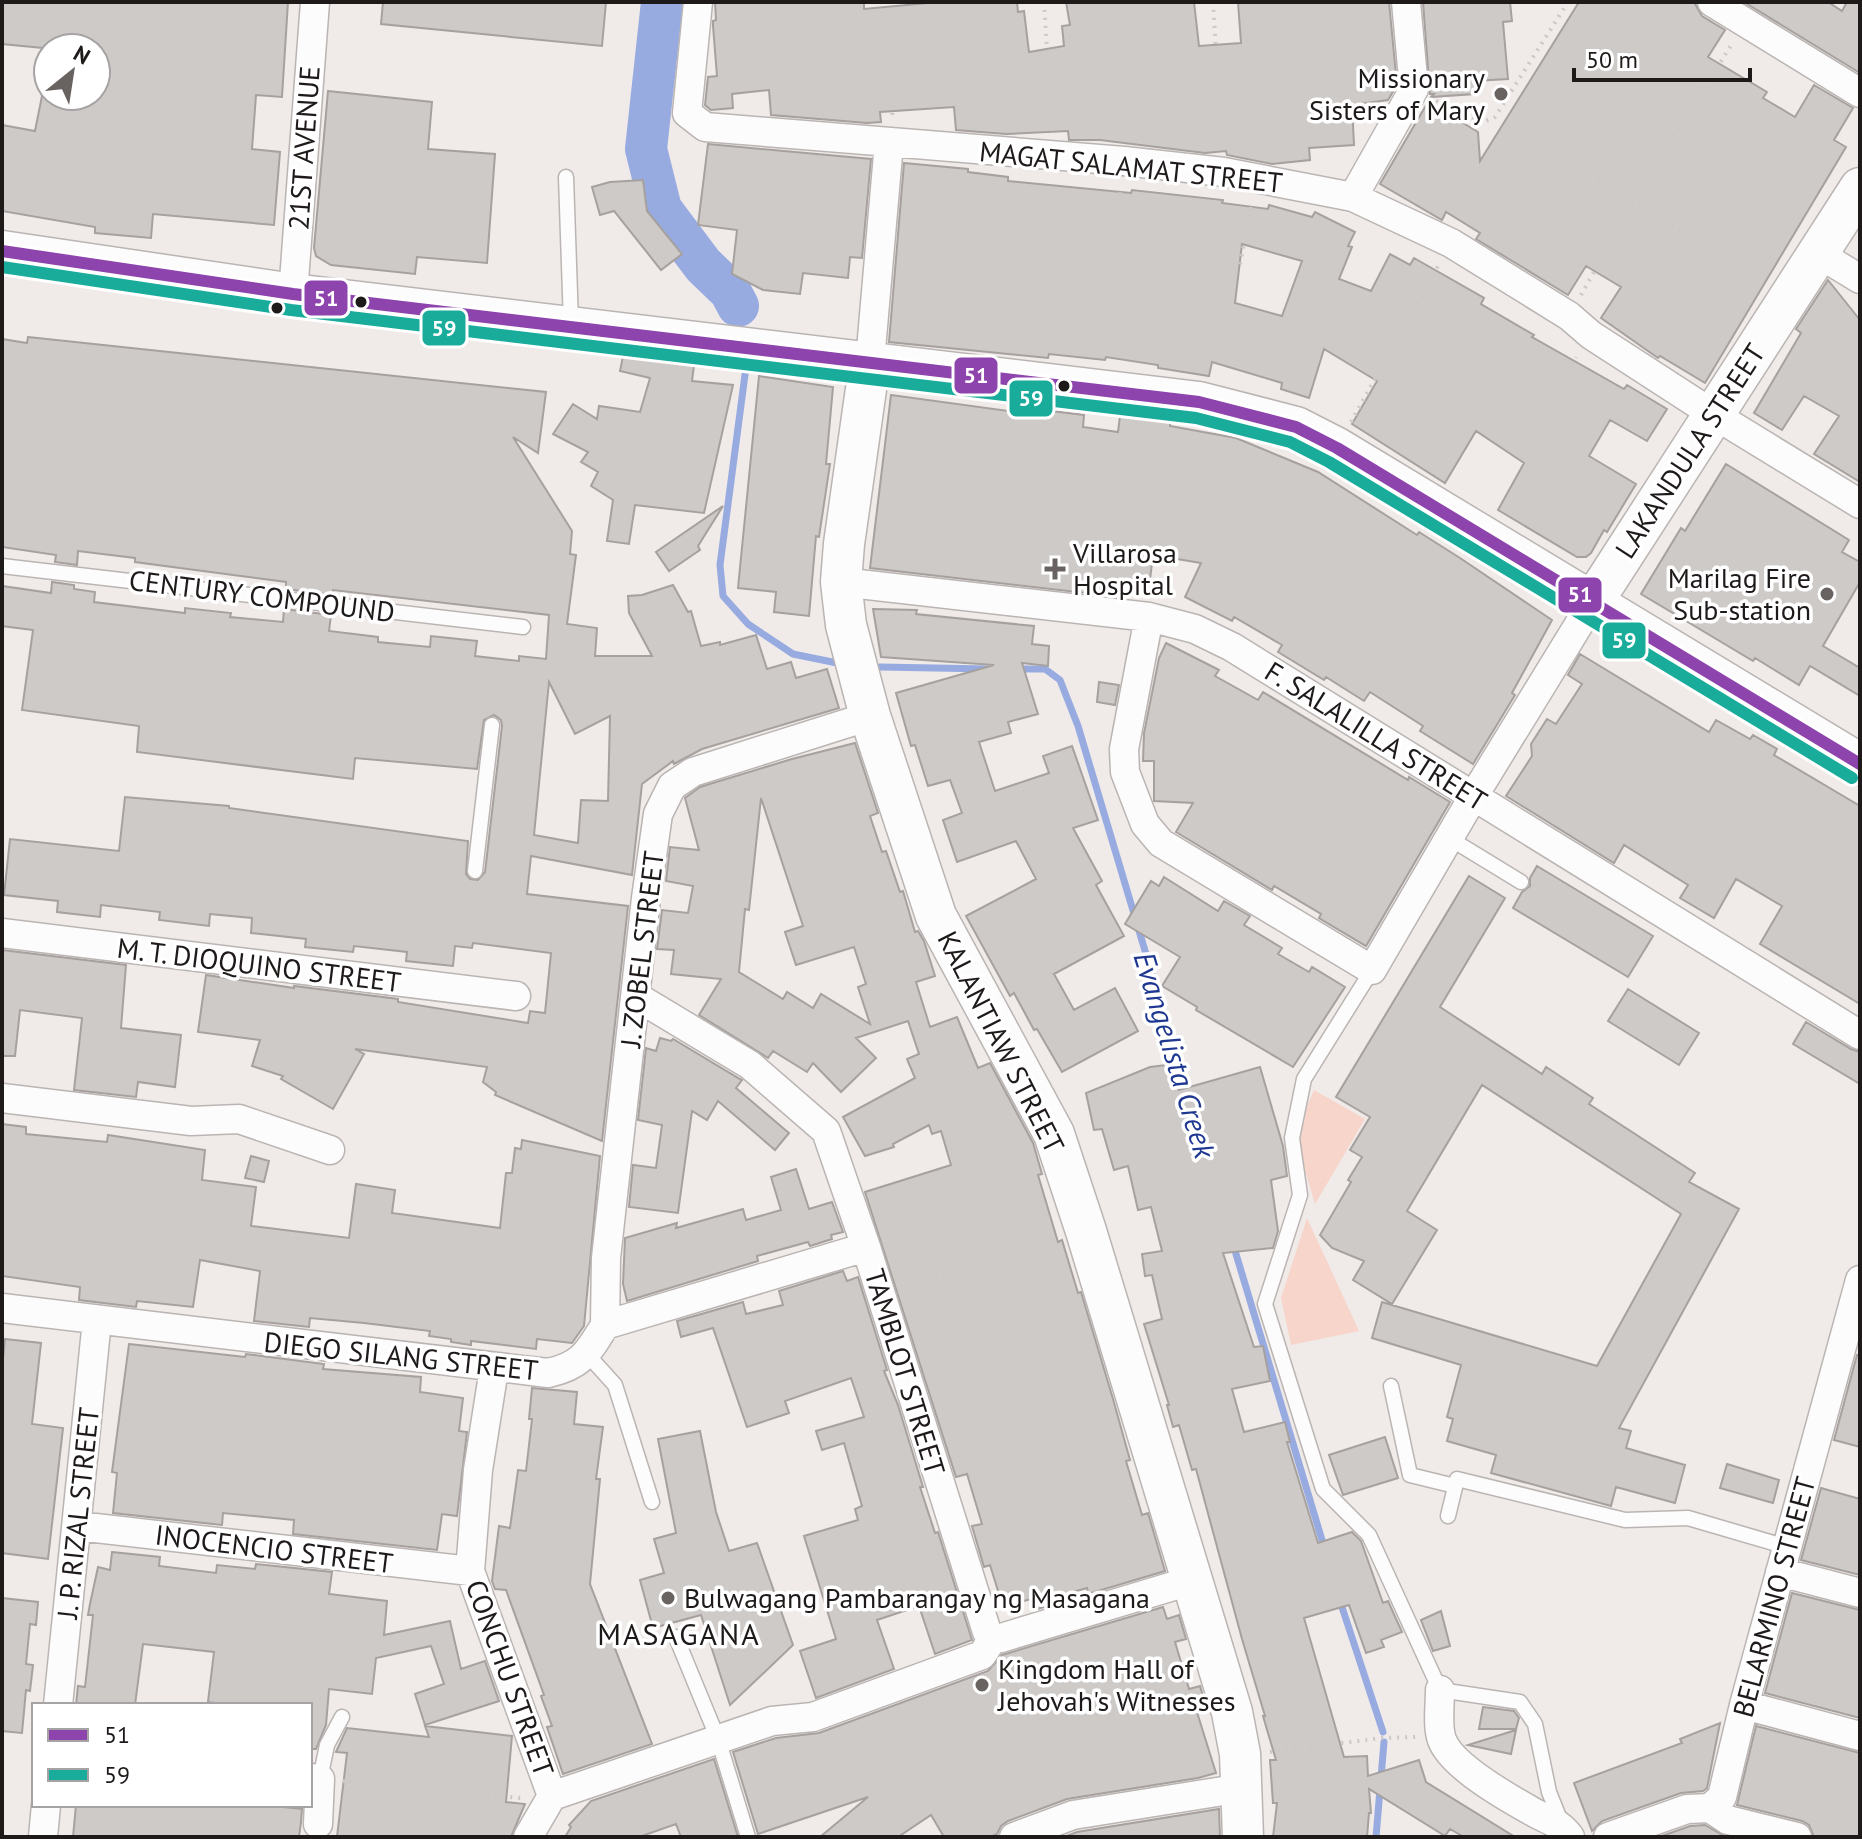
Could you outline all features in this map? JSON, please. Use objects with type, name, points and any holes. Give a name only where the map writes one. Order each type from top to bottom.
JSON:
[{"type":"street","name":"21ST AVENUE","points":[[293,294],[315,2]]},
{"type":"street","name":"MAGAT SALAMAT STREET","points":[[698,2],[687,113],[705,127],[1124,161],[1224,172],[1353,197],[1451,243],[1569,316],[1591,335],[1713,414],[1860,504]]},
{"type":"street","points":[[1353,197],[1414,89],[1406,2]]},
{"type":"street","points":[[1712,2],[1860,93]]},
{"type":"street","name":"KALANTIAW STREET","points":[[889,143],[870,361],[844,544],[841,582],[846,625],[870,716],[936,916],[1054,1134],[1086,1231],[1232,1712],[1241,1771],[1243,1837]]},
{"type":"street","name":"LAKANDULA STREET","points":[[1372,970],[1592,603],[1860,188]]},
{"type":"street","points":[[2,251],[293,294],[1199,402],[1296,427],[1337,448],[1860,764]]},
{"type":"street","points":[[1819,254],[1860,279]]},
{"type":"street","name":"F. SALALILLA STREET","points":[[841,582],[1149,617],[1195,629],[1232,647],[1860,1035]]},
{"type":"street","points":[[1149,617],[1124,749],[1125,772],[1145,824],[1161,843],[1372,970]]},
{"type":"street","name":"J. ZOBEL STREET","points":[[605,1325],[606,1258],[658,814],[672,786],[693,772],[870,716]]},
{"type":"street","name":"M. T. DIOQUINO STREET","points":[[2,933],[516,996]]},
{"type":"street","name":"TAMBLOT STREET","points":[[637,997],[750,1065],[826,1131],[866,1247],[982,1618],[993,1638]]},
{"type":"street","points":[[2,1098],[191,1121],[239,1119],[330,1150]]},
{"type":"street","points":[[587,1354],[605,1325],[866,1247]]},
{"type":"street","name":"BELARMINO STREET","points":[[1710,1808],[1722,1797],[1744,1705],[1860,1280]]},
{"type":"street","name":"DIEGO SILANG STREET","points":[[2,1308],[494,1369],[548,1373],[569,1368],[587,1354]]},
{"type":"street","name":"J. P. RIZAL STREET","points":[[58,1703],[97,1320]]},
{"type":"street","name":"CONCHU STREET","points":[[494,1369],[478,1470],[470,1571],[551,1798]]},
{"type":"street","name":"INOCENCIO STREET","points":[[78,1526],[470,1571]]},
{"type":"street","points":[[1784,1559],[1860,1593]]},
{"type":"street","points":[[993,1638],[1190,1581]]},
{"type":"street","name":"CONCHU STREET","points":[[528,1837],[551,1798],[772,1721],[813,1717],[982,1655],[993,1638]]},
{"type":"street","points":[[1440,1690],[1441,1739],[1452,1757],[1484,1781],[1566,1831]]},
{"type":"street","points":[[1744,1705],[1860,1736]]},
{"type":"street","points":[[1014,1837],[1073,1815],[1241,1771]]},
{"type":"street","points":[[315,1778],[318,1824]]},
{"type":"street","points":[[43,1837],[46,1807]]},
{"type":"street","points":[[1608,1837],[1687,1809],[1710,1808],[1728,1820],[1797,1837]]},
{"type":"lane","points":[[566,177],[571,327]]},
{"type":"lane","name":"CENTURY COMPOUND","points":[[2,566],[523,627]]},
{"type":"lane","points":[[475,871],[492,725]]},
{"type":"lane","points":[[1449,838],[1521,882]]},
{"type":"lane","points":[[1372,970],[1304,1079],[1292,1138],[1300,1195],[1265,1304],[1323,1489],[1369,1535],[1440,1690],[1520,1702],[1535,1724],[1549,1792],[1566,1831]]},
{"type":"lane","points":[[587,1354],[615,1385],[652,1502]]},
{"type":"lane","points":[[1391,1386],[1410,1475],[1455,1486]]},
{"type":"lane","points":[[1448,1516],[1457,1479],[1625,1520],[1688,1518],[1784,1559]]},
{"type":"lane","points":[[676,1637],[718,1739],[748,1837]]},
{"type":"lane","points":[[315,1778],[342,1717]]},
{"type":"path","points":[[881,2],[894,88]]},
{"type":"path","points":[[1044,2],[1054,156]]},
{"type":"path","points":[[1213,2],[1224,172]]},
{"type":"path","points":[[1414,89],[1481,123],[1495,117],[1568,2]]},
{"type":"path","points":[[1569,316],[1633,203],[1745,23]]},
{"type":"path","points":[[1115,242],[1124,161]]},
{"type":"path","points":[[1591,174],[1691,237]]},
{"type":"path","points":[[1240,264],[1258,178]]},
{"type":"path","points":[[1337,448],[1451,243]]},
{"type":"path","points":[[1531,424],[1591,335]]},
{"type":"path","points":[[880,1294],[1086,1231]]},
{"type":"path","points":[[1241,1771],[1382,1738],[1423,1736],[1441,1739]]},
{"type":"path","points":[[315,1778],[551,1798]]},
{"type":"path","points":[[183,1837],[187,1807]]},
{"type":"shaded area","points":[[1314,1090],[1365,1119],[1315,1204],[1299,1150],[1301,1120]]},
{"type":"shaded area","points":[[1307,1218],[1359,1331],[1291,1345],[1281,1298]]},
{"type":"building","points":[[2,2],[288,2],[282,97],[256,95],[252,149],[280,152],[274,225],[153,214],[151,238],[95,233],[95,227],[2,211],[2,125],[35,131],[39,112],[112,112],[112,32],[32,32],[32,47],[2,44]]},
{"type":"building","points":[[383,2],[606,2],[602,46],[381,24]]},
{"type":"building","points":[[715,2],[864,2],[864,9],[939,2],[1017,2],[1018,12],[1024,11],[1029,52],[1064,46],[1062,26],[1070,25],[1066,2],[1194,2],[1199,46],[1241,43],[1238,2],[1389,2],[1397,85],[1388,100],[1352,105],[1354,145],[1309,148],[1310,160],[1272,164],[1227,155],[1226,151],[1205,153],[1100,140],[1069,140],[1068,131],[1006,134],[956,130],[954,107],[880,112],[881,122],[867,123],[771,115],[769,90],[732,94],[733,108],[711,110],[705,105],[708,77],[717,76],[713,26],[716,20]]},
{"type":"building","points":[[1423,2],[1510,2],[1512,21],[1503,22],[1508,79],[1474,81],[1475,94],[1431,97],[1434,94],[1430,94]]},
{"type":"building","points":[[1579,2],[1694,2],[1702,16],[1725,30],[1708,57],[1767,92],[1763,98],[1795,117],[1814,85],[1853,108],[1834,140],[1846,147],[1705,383],[1660,356],[1658,358],[1601,318],[1621,287],[1586,266],[1568,295],[1476,239],[1480,233],[1446,212],[1442,220],[1380,184],[1428,102],[1478,132],[1480,161]]},
{"type":"building","points":[[1744,2],[1828,2],[1842,11],[1847,2],[1860,2],[1860,73]]},
{"type":"building","points":[[328,91],[432,102],[428,149],[495,154],[487,263],[417,257],[415,274],[331,265],[316,256],[314,248]]},
{"type":"building","points":[[708,144],[871,159],[862,258],[850,257],[848,278],[803,273],[800,294],[763,290],[732,274],[737,230],[698,225]]},
{"type":"building","points":[[904,163],[968,169],[968,172],[1008,177],[1008,181],[1131,193],[1132,190],[1223,200],[1222,203],[1268,209],[1269,205],[1312,217],[1315,212],[1355,232],[1339,279],[1371,291],[1390,254],[1410,265],[1414,258],[1484,298],[1481,304],[1534,335],[1532,337],[1624,389],[1627,385],[1667,409],[1647,441],[1610,420],[1589,456],[1636,484],[1591,553],[1586,557],[1577,557],[1498,510],[1524,463],[1476,431],[1445,483],[1352,424],[1377,381],[1324,349],[1309,398],[1281,389],[1282,383],[1212,362],[1209,376],[1106,357],[1105,360],[1049,354],[1048,358],[889,342]],"holes":[[[1242,244],[1302,261],[1282,316],[1235,303]]]},
{"type":"building","points":[[643,180],[647,211],[682,254],[661,270],[614,211],[600,215],[592,187],[610,182]]},
{"type":"building","points":[[1828,280],[1860,320],[1860,482],[1814,454],[1839,416],[1804,396],[1782,430],[1754,413],[1801,333],[1796,329]]},
{"type":"building","points":[[28,337],[546,392],[538,453],[513,437],[572,531],[570,554],[576,555],[567,624],[597,628],[595,656],[652,656],[629,613],[628,596],[673,585],[688,612],[691,611],[701,646],[720,642],[720,645],[756,635],[767,669],[791,662],[796,678],[827,669],[839,708],[702,749],[674,764],[673,761],[642,784],[632,875],[531,856],[527,894],[628,906],[602,1141],[495,1095],[496,1092],[483,1082],[487,1067],[355,1049],[364,1054],[333,1109],[281,1079],[283,1076],[252,1066],[260,1040],[198,1032],[206,975],[398,999],[398,1002],[528,1023],[530,1011],[545,1013],[551,953],[473,943],[472,948],[455,946],[453,966],[406,961],[407,952],[354,946],[353,952],[305,947],[306,939],[251,933],[252,918],[210,914],[209,926],[159,920],[160,912],[101,905],[100,917],[57,912],[58,901],[4,895],[10,839],[119,851],[125,797],[229,806],[468,841],[466,874],[470,879],[478,880],[485,872],[502,726],[501,720],[494,715],[484,720],[477,769],[355,758],[353,779],[137,752],[139,726],[22,710],[33,630],[2,626],[2,586],[51,593],[52,582],[95,592],[94,602],[185,613],[185,608],[231,613],[230,617],[283,622],[284,609],[331,615],[329,631],[378,637],[378,642],[430,647],[431,636],[477,641],[475,656],[519,661],[519,656],[546,659],[549,615],[333,590],[333,595],[286,589],[286,582],[135,562],[135,558],[78,551],[77,565],[55,562],[56,555],[2,547],[2,339],[27,343]],"holes":[[[549,682],[575,734],[610,716],[608,801],[581,800],[578,843],[534,835]]]},
{"type":"building","points":[[623,356],[694,365],[692,381],[733,385],[704,513],[635,505],[629,544],[607,541],[613,500],[591,486],[598,472],[581,462],[588,452],[553,434],[573,404],[597,419],[599,406],[640,412],[650,378],[620,371]]},
{"type":"building","points":[[759,376],[833,387],[826,464],[830,464],[819,537],[816,536],[809,616],[774,612],[776,592],[738,588]]},
{"type":"building","points":[[891,395],[1008,411],[1009,406],[1084,415],[1083,427],[1118,432],[1120,416],[1170,422],[1170,426],[1236,438],[1318,472],[1417,535],[1419,532],[1552,620],[1512,693],[1515,695],[1473,764],[1420,731],[1423,726],[1370,692],[1364,701],[1278,652],[1282,645],[1234,617],[1232,621],[1185,597],[1201,563],[1153,555],[1148,596],[1095,590],[1094,594],[870,568]]},
{"type":"building","points":[[1726,464],[1849,540],[1842,552],[1860,562],[1860,582],[1823,646],[1860,668],[1860,696],[1810,666],[1799,685],[1641,594],[1681,528],[1685,531]]},
{"type":"building","points":[[723,506],[698,546],[700,550],[669,571],[656,552]]},
{"type":"building","points":[[873,609],[917,610],[916,614],[1034,626],[1032,644],[1049,646],[1048,666],[1022,663],[1038,714],[1008,722],[1011,733],[979,742],[995,791],[1049,773],[1043,756],[1072,746],[1098,820],[1073,828],[1102,881],[1096,885],[1124,936],[1054,974],[1074,1010],[1115,988],[1138,1031],[1062,1072],[1014,993],[1010,996],[966,916],[1036,879],[1016,841],[957,862],[943,820],[962,813],[950,780],[928,786],[915,745],[911,746],[896,693],[994,665],[881,657]]},
{"type":"building","points":[[1166,643],[1219,670],[1215,676],[1258,700],[1263,692],[1450,802],[1366,946],[1319,918],[1321,914],[1274,886],[1272,890],[1176,832],[1193,803],[1154,801],[1154,761],[1143,761],[1144,733],[1159,658]]},
{"type":"building","points":[[1580,654],[1709,732],[1716,720],[1750,739],[1753,735],[1777,749],[1774,755],[1860,806],[1860,1004],[1760,944],[1782,906],[1736,879],[1714,918],[1680,898],[1688,885],[1624,845],[1614,863],[1506,796],[1532,756],[1531,744],[1547,719],[1556,724],[1582,684],[1568,675]]},
{"type":"building","points":[[1099,682],[1119,685],[1115,705],[1097,702]]},
{"type":"building","points":[[855,743],[878,813],[870,816],[882,852],[886,851],[900,892],[903,891],[915,932],[918,931],[924,941],[935,976],[916,982],[930,1027],[957,1017],[978,1068],[990,1063],[1033,1143],[1042,1174],[1038,1175],[1058,1242],[1062,1240],[1078,1293],[1081,1292],[1113,1399],[1130,1460],[1126,1461],[1142,1515],[1148,1513],[1165,1571],[1088,1594],[1087,1588],[1052,1598],[1054,1604],[1034,1610],[1031,1599],[1003,1607],[990,1565],[984,1567],[972,1526],[982,1524],[967,1474],[956,1477],[865,1192],[951,1165],[941,1131],[932,1134],[929,1125],[893,1144],[894,1147],[865,1156],[843,1117],[915,1078],[907,1059],[919,1054],[908,1021],[856,1038],[876,1058],[841,1092],[813,1063],[807,1072],[773,1051],[768,1058],[699,1015],[721,979],[671,974],[674,950],[657,949],[662,910],[688,913],[693,886],[666,881],[670,847],[699,850],[685,798],[700,787]],"holes":[[[761,798],[803,926],[785,932],[796,965],[854,947],[866,984],[858,987],[870,1024],[821,994],[813,1008],[787,992],[783,999],[739,972]]]},
{"type":"building","points":[[1537,866],[1653,936],[1628,977],[1513,908],[1522,892],[1530,886],[1530,878]]},
{"type":"building","points":[[1469,876],[1505,898],[1440,1007],[1542,1074],[1546,1067],[1593,1098],[1589,1104],[1695,1173],[1689,1182],[1739,1209],[1619,1428],[1631,1431],[1626,1448],[1685,1465],[1675,1503],[1616,1487],[1611,1506],[1491,1473],[1496,1455],[1447,1441],[1453,1419],[1447,1417],[1461,1365],[1372,1338],[1382,1302],[1597,1366],[1681,1214],[1482,1085],[1407,1211],[1437,1230],[1392,1304],[1353,1280],[1364,1261],[1332,1248],[1320,1235],[1362,1157],[1350,1150],[1370,1117],[1336,1097]]},
{"type":"building","points":[[1164,877],[1218,911],[1224,901],[1250,916],[1244,925],[1282,948],[1278,954],[1309,972],[1312,967],[1345,987],[1293,1067],[1196,1010],[1197,1007],[1162,986],[1180,957],[1125,924],[1151,881],[1159,886]]},
{"type":"building","points":[[2,950],[126,965],[121,1028],[181,1035],[175,1087],[138,1082],[136,1097],[74,1090],[82,1018],[20,1010],[15,1056],[2,1056]]},
{"type":"building","points":[[1628,989],[1699,1033],[1679,1065],[1608,1021]]},
{"type":"building","points":[[1806,1022],[1860,1052],[1860,1084],[1793,1044]]},
{"type":"building","points":[[660,1038],[673,1039],[742,1080],[736,1088],[789,1133],[775,1150],[718,1101],[707,1120],[692,1111],[678,1213],[629,1207],[633,1165],[656,1168],[662,1125],[638,1120],[646,1048],[656,1051]]},
{"type":"building","points":[[1174,1064],[1179,1090],[1260,1067],[1283,1146],[1287,1176],[1271,1180],[1278,1231],[1273,1248],[1223,1253],[1254,1347],[1263,1346],[1270,1381],[1232,1389],[1244,1432],[1285,1422],[1290,1442],[1287,1442],[1318,1543],[1352,1532],[1361,1541],[1383,1603],[1388,1601],[1402,1632],[1381,1640],[1384,1647],[1366,1653],[1349,1605],[1304,1618],[1344,1757],[1367,1756],[1368,1776],[1419,1760],[1426,1782],[1515,1837],[1464,1837],[1450,1829],[1445,1836],[1369,1789],[1371,1813],[1367,1837],[1273,1837],[1277,1803],[1273,1803],[1270,1760],[1276,1760],[1265,1716],[1196,1469],[1192,1470],[1179,1425],[1173,1427],[1144,1324],[1162,1319],[1152,1275],[1145,1276],[1142,1254],[1162,1251],[1151,1207],[1138,1210],[1128,1166],[1114,1170],[1102,1129],[1094,1130],[1086,1093],[1150,1067]]},
{"type":"building","points":[[2,1124],[26,1127],[26,1134],[107,1142],[108,1135],[205,1150],[202,1180],[256,1187],[251,1226],[349,1238],[356,1184],[395,1190],[392,1213],[500,1228],[506,1173],[512,1173],[515,1148],[521,1149],[522,1140],[600,1156],[584,1326],[572,1343],[537,1339],[536,1349],[471,1341],[471,1345],[451,1342],[451,1339],[429,1336],[430,1331],[364,1323],[310,1318],[309,1327],[254,1321],[260,1271],[200,1260],[193,1307],[137,1301],[136,1307],[79,1300],[80,1287],[2,1276]]},
{"type":"building","points":[[251,1156],[269,1161],[264,1182],[245,1178]]},
{"type":"building","points":[[796,1169],[809,1209],[832,1202],[843,1232],[831,1235],[832,1239],[757,1256],[758,1261],[627,1301],[623,1284],[625,1238],[677,1223],[676,1228],[743,1209],[746,1220],[781,1210],[771,1177]]},
{"type":"building","points":[[843,1271],[847,1281],[858,1277],[887,1370],[884,1371],[898,1405],[923,1487],[920,1487],[935,1533],[938,1532],[972,1640],[935,1654],[919,1606],[877,1620],[894,1669],[816,1698],[800,1651],[836,1639],[804,1536],[858,1520],[855,1509],[862,1506],[844,1443],[822,1450],[816,1431],[864,1417],[851,1378],[785,1401],[789,1413],[747,1427],[713,1328],[681,1337],[677,1321],[743,1302],[746,1314],[783,1305],[779,1291]]},
{"type":"building","points":[[5,1339],[41,1343],[32,1424],[63,1428],[48,1559],[2,1553],[2,1369]]},
{"type":"building","points":[[129,1344],[245,1357],[246,1354],[324,1364],[323,1369],[421,1377],[420,1392],[463,1398],[459,1431],[467,1432],[457,1516],[442,1514],[437,1550],[293,1534],[294,1520],[223,1513],[222,1525],[113,1513],[117,1473],[112,1472]]},
{"type":"building","points":[[1857,1355],[1860,1356],[1860,1447],[1834,1440]]},
{"type":"building","points":[[532,1388],[577,1392],[574,1424],[603,1427],[596,1479],[600,1479],[590,1584],[652,1744],[563,1774],[547,1727],[552,1726],[541,1696],[544,1695],[506,1590],[495,1589],[492,1581],[499,1526],[510,1528],[518,1470],[526,1471]]},
{"type":"building","points":[[700,1431],[716,1512],[729,1551],[757,1543],[793,1645],[730,1705],[701,1615],[653,1628],[640,1580],[664,1573],[654,1539],[676,1533],[658,1439]]},
{"type":"building","points":[[1385,1437],[1398,1478],[1343,1495],[1329,1455]]},
{"type":"building","points":[[1727,1464],[1779,1480],[1773,1503],[1720,1488]]},
{"type":"building","points":[[1821,1488],[1860,1499],[1860,1575],[1801,1560]]},
{"type":"building","points":[[112,1552],[160,1557],[159,1566],[216,1573],[217,1565],[255,1569],[256,1564],[332,1572],[329,1594],[387,1601],[384,1635],[450,1621],[461,1669],[485,1661],[499,1701],[425,1725],[415,1694],[444,1684],[431,1646],[376,1658],[372,1694],[329,1689],[326,1725],[316,1749],[312,1749],[312,1703],[208,1702],[214,1652],[143,1644],[135,1703],[76,1703],[78,1686],[85,1687],[93,1615],[88,1615],[98,1567],[110,1570]]},
{"type":"building","points":[[1792,1593],[1860,1610],[1860,1718],[1765,1693]]},
{"type":"building","points":[[2,1598],[38,1602],[36,1625],[30,1624],[26,1664],[33,1665],[30,1691],[26,1690],[22,1733],[2,1731]]},
{"type":"building","points":[[1163,1607],[1167,1619],[1179,1615],[1186,1639],[1175,1642],[1189,1689],[1200,1686],[1206,1706],[1196,1709],[1216,1773],[1067,1799],[1008,1821],[997,1834],[990,1837],[944,1837],[931,1815],[898,1837],[820,1837],[868,1797],[758,1834],[733,1752],[776,1738],[819,1733],[988,1671],[1002,1655]]},
{"type":"building","points":[[1441,1611],[1450,1646],[1433,1651],[1421,1620]]},
{"type":"building","points":[[1483,1707],[1514,1711],[1519,1718],[1516,1729],[1479,1729]]},
{"type":"building","points":[[1720,1723],[1707,1788],[1681,1793],[1602,1821],[1592,1831],[1574,1783],[1682,1743],[1680,1739]]},
{"type":"building","points":[[425,1726],[512,1736],[506,1802],[525,1804],[511,1837],[337,1837],[347,1753],[336,1752],[347,1728],[429,1737]]},
{"type":"building","points":[[1756,1726],[1860,1753],[1860,1837],[1814,1837],[1809,1825],[1802,1821],[1737,1805]]},
{"type":"building","points":[[1516,1730],[1511,1754],[1468,1745]]},
{"type":"building","points":[[714,1759],[738,1837],[681,1837],[676,1824],[639,1837],[565,1837],[571,1827],[569,1825],[591,1801]]},
{"type":"building","points":[[76,1807],[302,1809],[299,1837],[73,1837]]},
{"type":"building","points":[[1219,1809],[1220,1837],[1064,1837],[1077,1832]]},
{"type":"building","points":[[1705,1825],[1726,1837],[1659,1837],[1690,1826]]},
{"type":"waterway","name":"Evangelista Creek","points":[[662,2],[646,149],[661,209],[703,265],[730,291],[738,306]]},
{"type":"waterway","points":[[746,367],[720,565],[723,596],[748,624],[793,654],[842,664]]},
{"type":"waterway","name":"Evangelista Creek","points":[[880,667],[989,669]]},
{"type":"waterway","name":"Evangelista Creek","points":[[1018,669],[1045,669],[1060,680],[1078,726],[1188,1095]]},
{"type":"waterway","name":"Evangelista Creek","points":[[1233,1244],[1325,1550]]},
{"type":"waterway","points":[[1340,1601],[1383,1732]]},
{"type":"waterway","points":[[1376,1837],[1384,1742]]},
{"type":"transit line","name":"51","points":[[2,251],[293,294],[1199,402],[1296,427],[1337,448],[1860,764]]},
{"type":"transit line","name":"59","points":[[2,267],[291,310],[1196,418],[1290,442],[1329,462],[1852,778]]},
{"type":"place","name":"Missionary Sisters of Mary","points":[[1501,94]]},
{"type":"place","name":"Villarosa Hospital","points":[[1055,569]]},
{"type":"place","name":"Marilag Fire Sub-station","points":[[1827,594]]},
{"type":"place","name":"Bulwagang Pambarangay ng Masagana","points":[[668,1598]]},
{"type":"place","name":"Kingdom Hall of Jehovah's Witnesses","points":[[982,1685]]},
{"type":"district","name":"MASAGANA","points":[[679,1635]]}]
